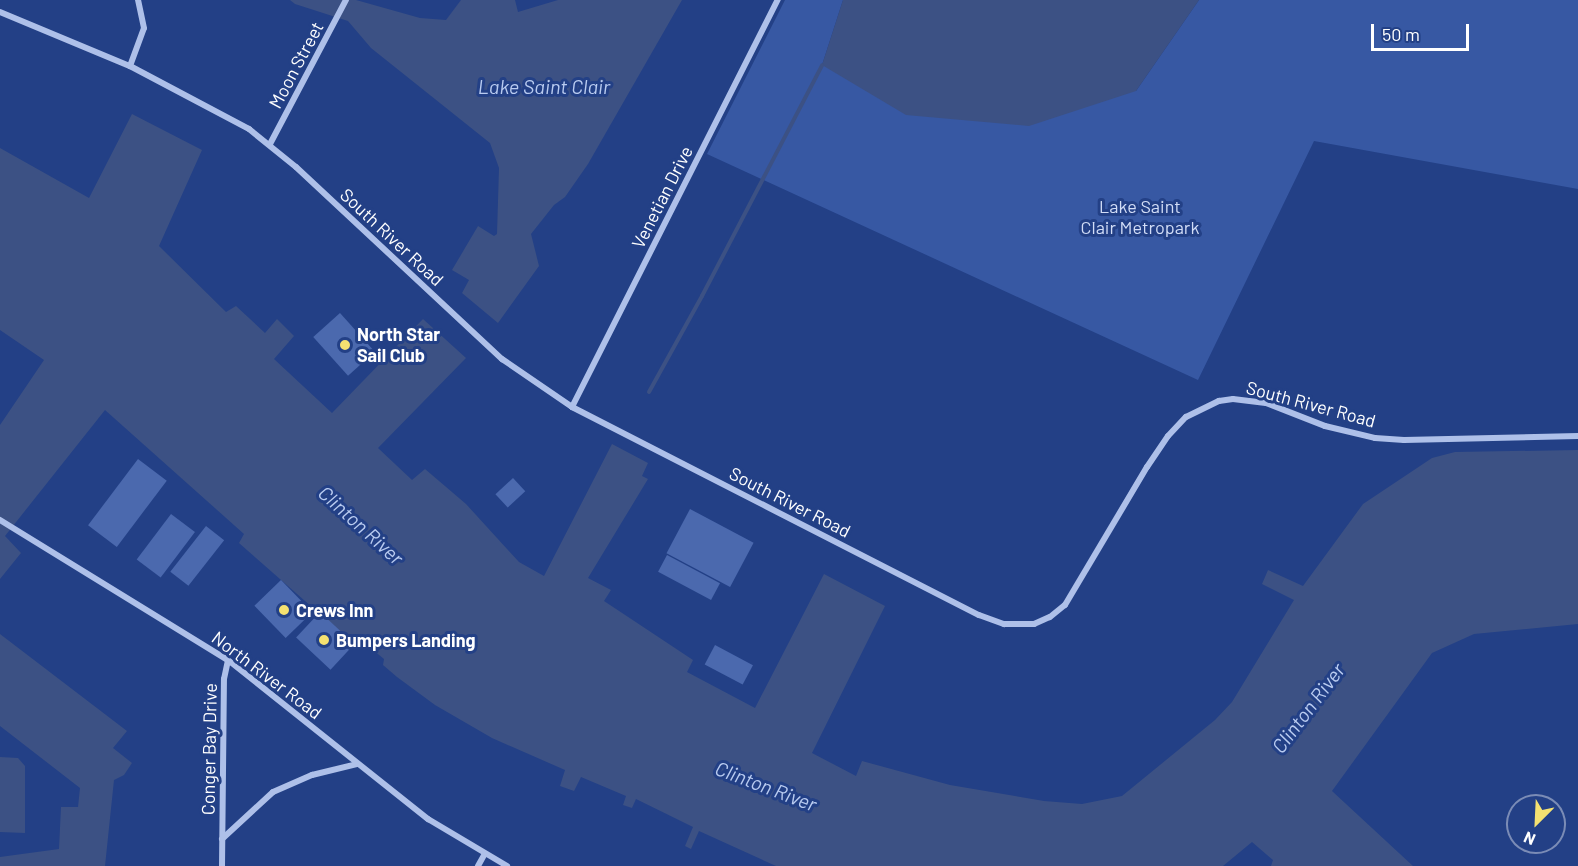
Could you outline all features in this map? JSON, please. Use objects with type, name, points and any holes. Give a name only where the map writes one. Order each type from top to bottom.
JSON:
[{"type":"street","points":[[130,66],[144,28],[138,0]]},
{"type":"street","name":"Moon Street","points":[[270,144],[346,0]]},
{"type":"street","name":"Venetian Drive","points":[[572,407],[778,0]]},
{"type":"street","name":"South River Road","points":[[0,12],[130,66],[233,118],[270,144],[502,359],[572,407],[979,615],[1004,624],[1024,625],[1050,617],[1065,604],[1168,436],[1186,417],[1219,401],[1233,399],[1266,403],[1325,426],[1375,438],[1404,440],[1578,435]]},
{"type":"street","name":"North River Road","points":[[0,519],[228,660],[428,819],[484,855],[507,866]]},
{"type":"street","name":"Conger Bay Drive","points":[[222,866],[224,679],[228,660]]},
{"type":"street","name":"Conger Bay Drive","points":[[222,839],[273,792],[312,774],[357,764]]},
{"type":"street","points":[[478,866],[484,855]]},
{"type":"green space","name":"Lake Saint Clair Metropark","points":[[785,0],[843,0],[822,65],[1136,91],[1199,0],[1578,0],[1578,189],[1314,141],[1198,380],[707,154]]},
{"type":"water","name":"Lake Saint Clair","points":[[290,0],[356,0],[420,18],[446,20],[461,0],[515,0],[518,12],[558,0],[682,0],[588,164],[565,197],[554,205],[531,234],[539,266],[498,323],[462,293],[469,280],[452,270],[478,226],[494,236],[497,234],[499,168],[490,143],[371,48],[348,21],[295,4]]},
{"type":"water","points":[[843,0],[1199,0],[1136,91],[1029,126],[906,115],[822,65]]},
{"type":"water","name":"Clinton River","points":[[132,114],[202,150],[159,246],[226,312],[236,306],[265,333],[277,319],[294,336],[274,359],[332,413],[423,319],[466,358],[378,448],[412,480],[425,469],[466,504],[519,562],[544,576],[612,444],[648,463],[642,476],[648,479],[588,578],[611,590],[604,601],[693,660],[687,672],[755,708],[824,574],[885,606],[812,753],[856,776],[862,761],[950,785],[1044,801],[1082,804],[1122,796],[1215,720],[1232,702],[1294,600],[1262,584],[1268,570],[1303,586],[1363,504],[1432,458],[1455,452],[1578,450],[1578,624],[1474,634],[1432,653],[1332,791],[1413,866],[1271,866],[1273,860],[1252,842],[1223,866],[776,866],[699,831],[691,849],[685,846],[693,827],[636,799],[632,808],[623,805],[626,796],[581,777],[574,791],[560,786],[565,770],[492,738],[435,705],[397,677],[383,665],[384,659],[362,641],[354,644],[239,543],[244,534],[105,410],[5,536],[21,553],[0,579],[0,425],[44,360],[0,330],[0,148],[89,198]]},
{"type":"water","points":[[0,634],[127,731],[113,748],[132,763],[124,775],[114,780],[105,866],[0,866],[0,857],[59,849],[61,807],[78,807],[80,788],[0,726]]},
{"type":"water","points":[[0,757],[18,758],[25,766],[25,833],[0,832]]},
{"type":"building","name":"North Star Sail Club","points":[[340,313],[375,352],[348,376],[313,337]]},
{"type":"building","points":[[138,459],[167,481],[117,547],[88,525]]},
{"type":"building","points":[[513,478],[525,491],[508,508],[495,494]]},
{"type":"building","points":[[690,509],[754,543],[730,587],[667,553]]},
{"type":"building","points":[[171,514],[195,532],[161,578],[137,560]]},
{"type":"building","points":[[206,526],[224,540],[188,586],[170,572]]},
{"type":"building","points":[[667,555],[720,583],[711,600],[658,572]]},
{"type":"building","name":"Crews Inn","points":[[281,580],[312,612],[286,638],[254,606]]},
{"type":"building","name":"Bumpers Landing","points":[[320,612],[354,644],[331,670],[296,638]]},
{"type":"building","points":[[715,645],[753,665],[743,685],[705,664]]},
{"type":"waterway","points":[[649,392],[702,296],[822,65]]},
{"type":"place","name":"North Star Sail Club","points":[[345,345]]},
{"type":"place","name":"Crews Inn","points":[[284,610]]},
{"type":"place","name":"Bumpers Landing","points":[[324,640]]}]
